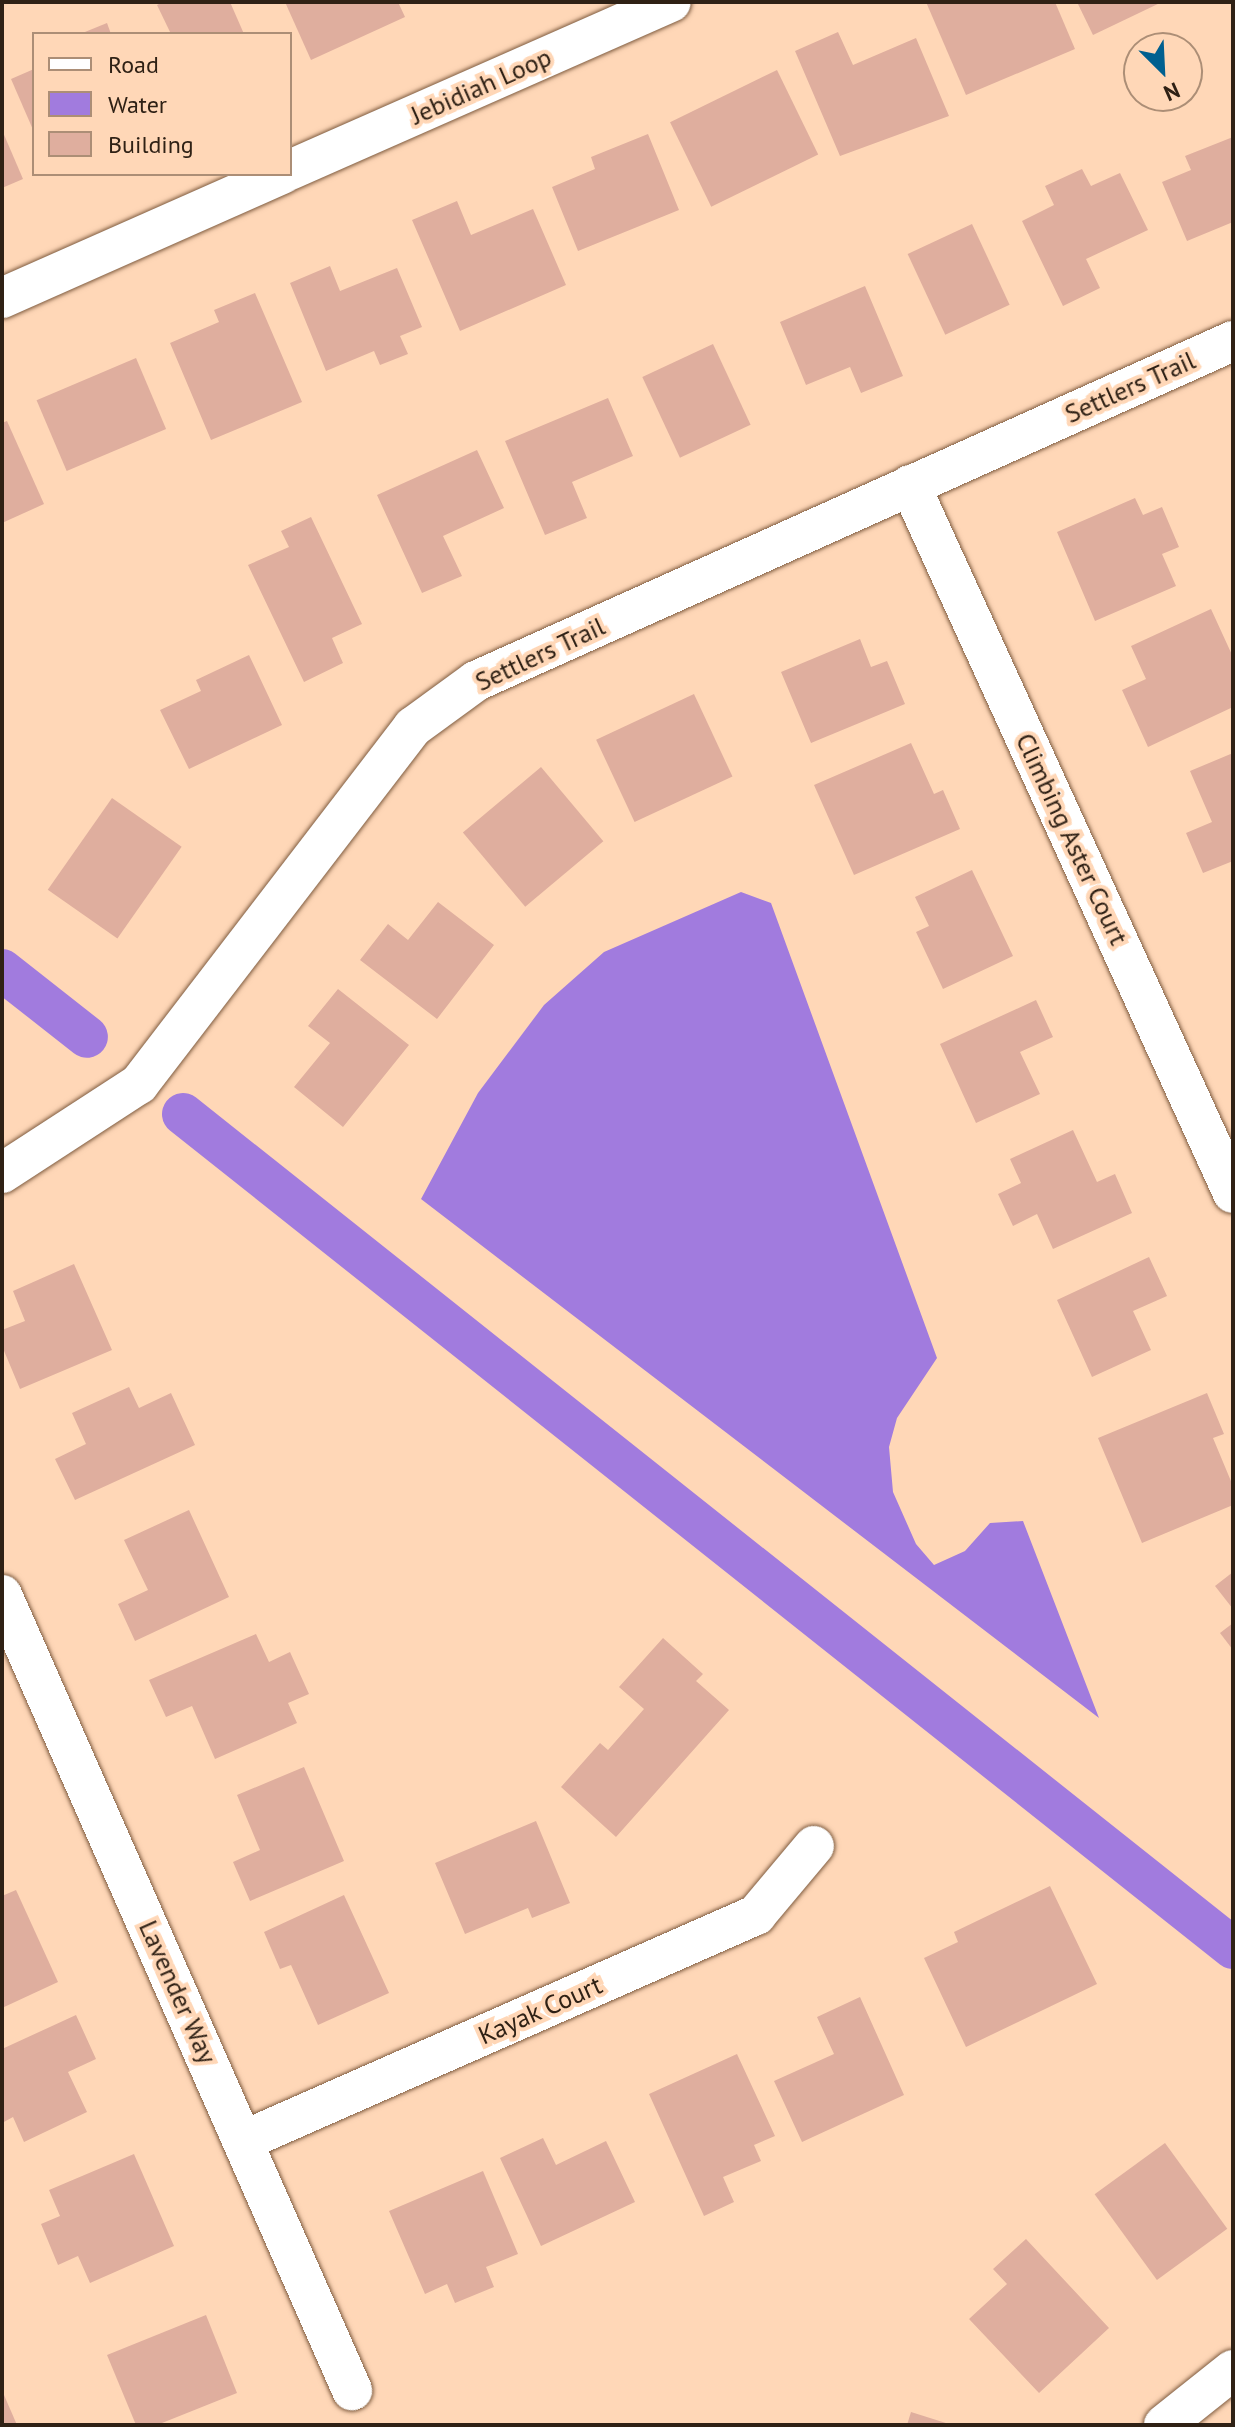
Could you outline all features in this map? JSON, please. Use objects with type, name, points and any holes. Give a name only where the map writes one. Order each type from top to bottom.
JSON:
[{"type":"street","name":"Jebidiah Loop","points":[[292,169],[671,2]]},
{"type":"street","points":[[2,298],[277,176]]},
{"type":"street","name":"Settlers Trail","points":[[2,1173],[139,1084],[413,727],[476,681],[1233,341]]},
{"type":"street","name":"Climbing Aster Court","points":[[910,485],[1233,1193]]},
{"type":"street","name":"Lavender Way","points":[[2,1595],[352,2390]]},
{"type":"street","name":"Kayak Court","points":[[243,2141],[756,1915],[814,1846]]},
{"type":"street","points":[[1164,2425],[1233,2370]]},
{"type":"water","points":[[741,892],[771,903],[937,1358],[897,1418],[889,1447],[893,1492],[916,1544],[934,1565],[965,1551],[990,1523],[1023,1521],[1099,1718],[421,1199],[478,1093],[544,1005],[604,952]]},
{"type":"building","points":[[163,2],[230,2],[243,32],[170,32],[157,5]]},
{"type":"building","points":[[285,2],[398,2],[405,17],[311,60]]},
{"type":"building","points":[[926,2],[1055,2],[1075,49],[966,95]]},
{"type":"building","points":[[1077,2],[1162,2],[1093,35]]},
{"type":"building","points":[[107,23],[110,32],[85,32]]},
{"type":"building","points":[[838,32],[853,65],[916,38],[949,116],[840,156],[795,51]]},
{"type":"building","points":[[32,70],[32,127],[11,79]]},
{"type":"building","points":[[777,70],[818,154],[711,207],[670,122]]},
{"type":"building","points":[[2,130],[23,179],[2,188]]},
{"type":"building","points":[[648,134],[679,210],[578,251],[552,187],[595,169],[591,157]]},
{"type":"building","points":[[1233,137],[1233,222],[1187,241],[1162,182],[1191,170],[1185,156]]},
{"type":"building","points":[[1082,169],[1091,186],[1120,173],[1148,230],[1086,259],[1100,288],[1063,306],[1022,221],[1054,205],[1045,186]]},
{"type":"building","points":[[457,201],[471,235],[533,209],[566,285],[460,331],[412,220]]},
{"type":"building","points":[[972,224],[1010,305],[945,335],[908,254]]},
{"type":"building","points":[[330,266],[340,291],[397,268],[422,327],[400,336],[408,354],[380,365],[374,351],[326,371],[290,283]]},
{"type":"building","points":[[865,286],[903,376],[861,393],[850,367],[806,385],[780,322]]},
{"type":"building","points":[[255,293],[302,402],[211,440],[170,343],[219,322],[214,310]]},
{"type":"building","points":[[713,344],[751,425],[680,458],[642,377]]},
{"type":"building","points":[[136,358],[166,429],[67,471],[37,400]]},
{"type":"building","points":[[608,398],[633,456],[572,482],[587,518],[545,535],[505,441]]},
{"type":"building","points":[[7,421],[44,504],[2,523],[2,423]]},
{"type":"building","points":[[477,450],[504,508],[443,536],[462,576],[422,593],[377,495]]},
{"type":"building","points":[[1135,498],[1143,515],[1162,507],[1179,547],[1162,554],[1176,586],[1095,621],[1057,532]]},
{"type":"building","points":[[311,517],[362,624],[332,638],[343,663],[304,682],[248,565],[289,547],[281,531]]},
{"type":"building","points":[[1211,609],[1233,657],[1233,707],[1148,747],[1122,690],[1146,679],[1131,646]]},
{"type":"building","points":[[860,639],[871,667],[887,661],[905,704],[811,743],[781,672]]},
{"type":"building","points":[[249,655],[282,725],[189,769],[160,710],[201,691],[196,680]]},
{"type":"building","points":[[694,694],[732,776],[635,822],[596,740]]},
{"type":"building","points":[[911,743],[934,794],[943,790],[960,829],[854,875],[814,785]]},
{"type":"building","points":[[1233,753],[1233,861],[1203,873],[1186,833],[1212,822],[1190,771]]},
{"type":"building","points":[[541,767],[603,841],[525,907],[463,833]]},
{"type":"building","points":[[112,798],[182,847],[117,938],[48,890]]},
{"type":"building","points":[[972,870],[1013,956],[943,989],[916,932],[929,926],[915,897]]},
{"type":"building","points":[[438,902],[494,945],[437,1019],[360,960],[388,924],[408,940]]},
{"type":"building","points":[[338,989],[409,1045],[343,1127],[294,1087],[330,1043],[308,1026]]},
{"type":"building","points":[[1036,1000],[1053,1037],[1020,1052],[1040,1094],[976,1123],[940,1044]]},
{"type":"building","points":[[1073,1130],[1097,1182],[1115,1174],[1132,1213],[1053,1249],[1037,1214],[1013,1226],[998,1194],[1021,1183],[1010,1159]]},
{"type":"building","points":[[1149,1257],[1167,1296],[1133,1311],[1151,1350],[1092,1377],[1057,1300]]},
{"type":"building","points":[[74,1264],[112,1350],[20,1389],[2,1346],[2,1330],[25,1321],[13,1291]]},
{"type":"building","points":[[129,1387],[139,1408],[171,1393],[195,1445],[75,1500],[55,1459],[86,1444],[72,1413]]},
{"type":"building","points":[[1207,1393],[1224,1434],[1213,1438],[1233,1486],[1233,1505],[1142,1543],[1098,1438]]},
{"type":"building","points":[[189,1510],[229,1597],[135,1641],[118,1604],[148,1590],[124,1540]]},
{"type":"building","points":[[1233,1572],[1233,1609],[1215,1586]]},
{"type":"building","points":[[1233,1623],[1233,1650],[1220,1633]]},
{"type":"building","points":[[256,1634],[269,1662],[290,1652],[309,1694],[288,1703],[297,1723],[215,1759],[192,1706],[166,1717],[149,1680]]},
{"type":"building","points":[[663,1638],[703,1674],[696,1681],[729,1710],[616,1837],[561,1787],[600,1743],[608,1750],[644,1709],[619,1687]]},
{"type":"building","points":[[304,1767],[344,1861],[250,1901],[233,1862],[260,1850],[237,1795]]},
{"type":"building","points":[[536,1821],[570,1903],[532,1918],[528,1908],[465,1934],[435,1863]]},
{"type":"building","points":[[1050,1886],[1097,1984],[966,2047],[924,1958],[958,1942],[954,1932]]},
{"type":"building","points":[[16,1890],[58,1982],[2,2008],[2,1896]]},
{"type":"building","points":[[344,1895],[389,1993],[318,2025],[291,1965],[280,1969],[264,1932]]},
{"type":"building","points":[[860,1997],[904,2095],[802,2142],[774,2081],[834,2054],[817,2017]]},
{"type":"building","points":[[76,2015],[96,2059],[68,2072],[87,2112],[24,2142],[13,2117],[2,2123],[2,2049]]},
{"type":"building","points":[[737,2054],[775,2136],[754,2145],[761,2161],[723,2177],[734,2202],[704,2216],[649,2094]]},
{"type":"building","points":[[543,2138],[556,2165],[606,2141],[635,2202],[541,2246],[500,2158]]},
{"type":"building","points":[[1165,2143],[1227,2229],[1157,2280],[1095,2194]]},
{"type":"building","points":[[134,2154],[174,2246],[90,2283],[78,2256],[58,2265],[41,2224],[60,2216],[49,2190]]},
{"type":"building","points":[[483,2171],[518,2254],[486,2267],[494,2287],[455,2303],[447,2284],[425,2294],[389,2211]]},
{"type":"building","points":[[1026,2239],[1109,2328],[1039,2393],[969,2319],[1007,2284],[993,2269]]},
{"type":"building","points":[[206,2315],[237,2393],[157,2425],[136,2425],[107,2355]]},
{"type":"building","points":[[4,2395],[17,2425],[2,2425]]},
{"type":"building","points":[[911,2412],[949,2424],[949,2425],[907,2425]]},
{"type":"waterway","points":[[2,970],[87,1037]]},
{"type":"waterway","points":[[183,1114],[1233,1948]]}]
